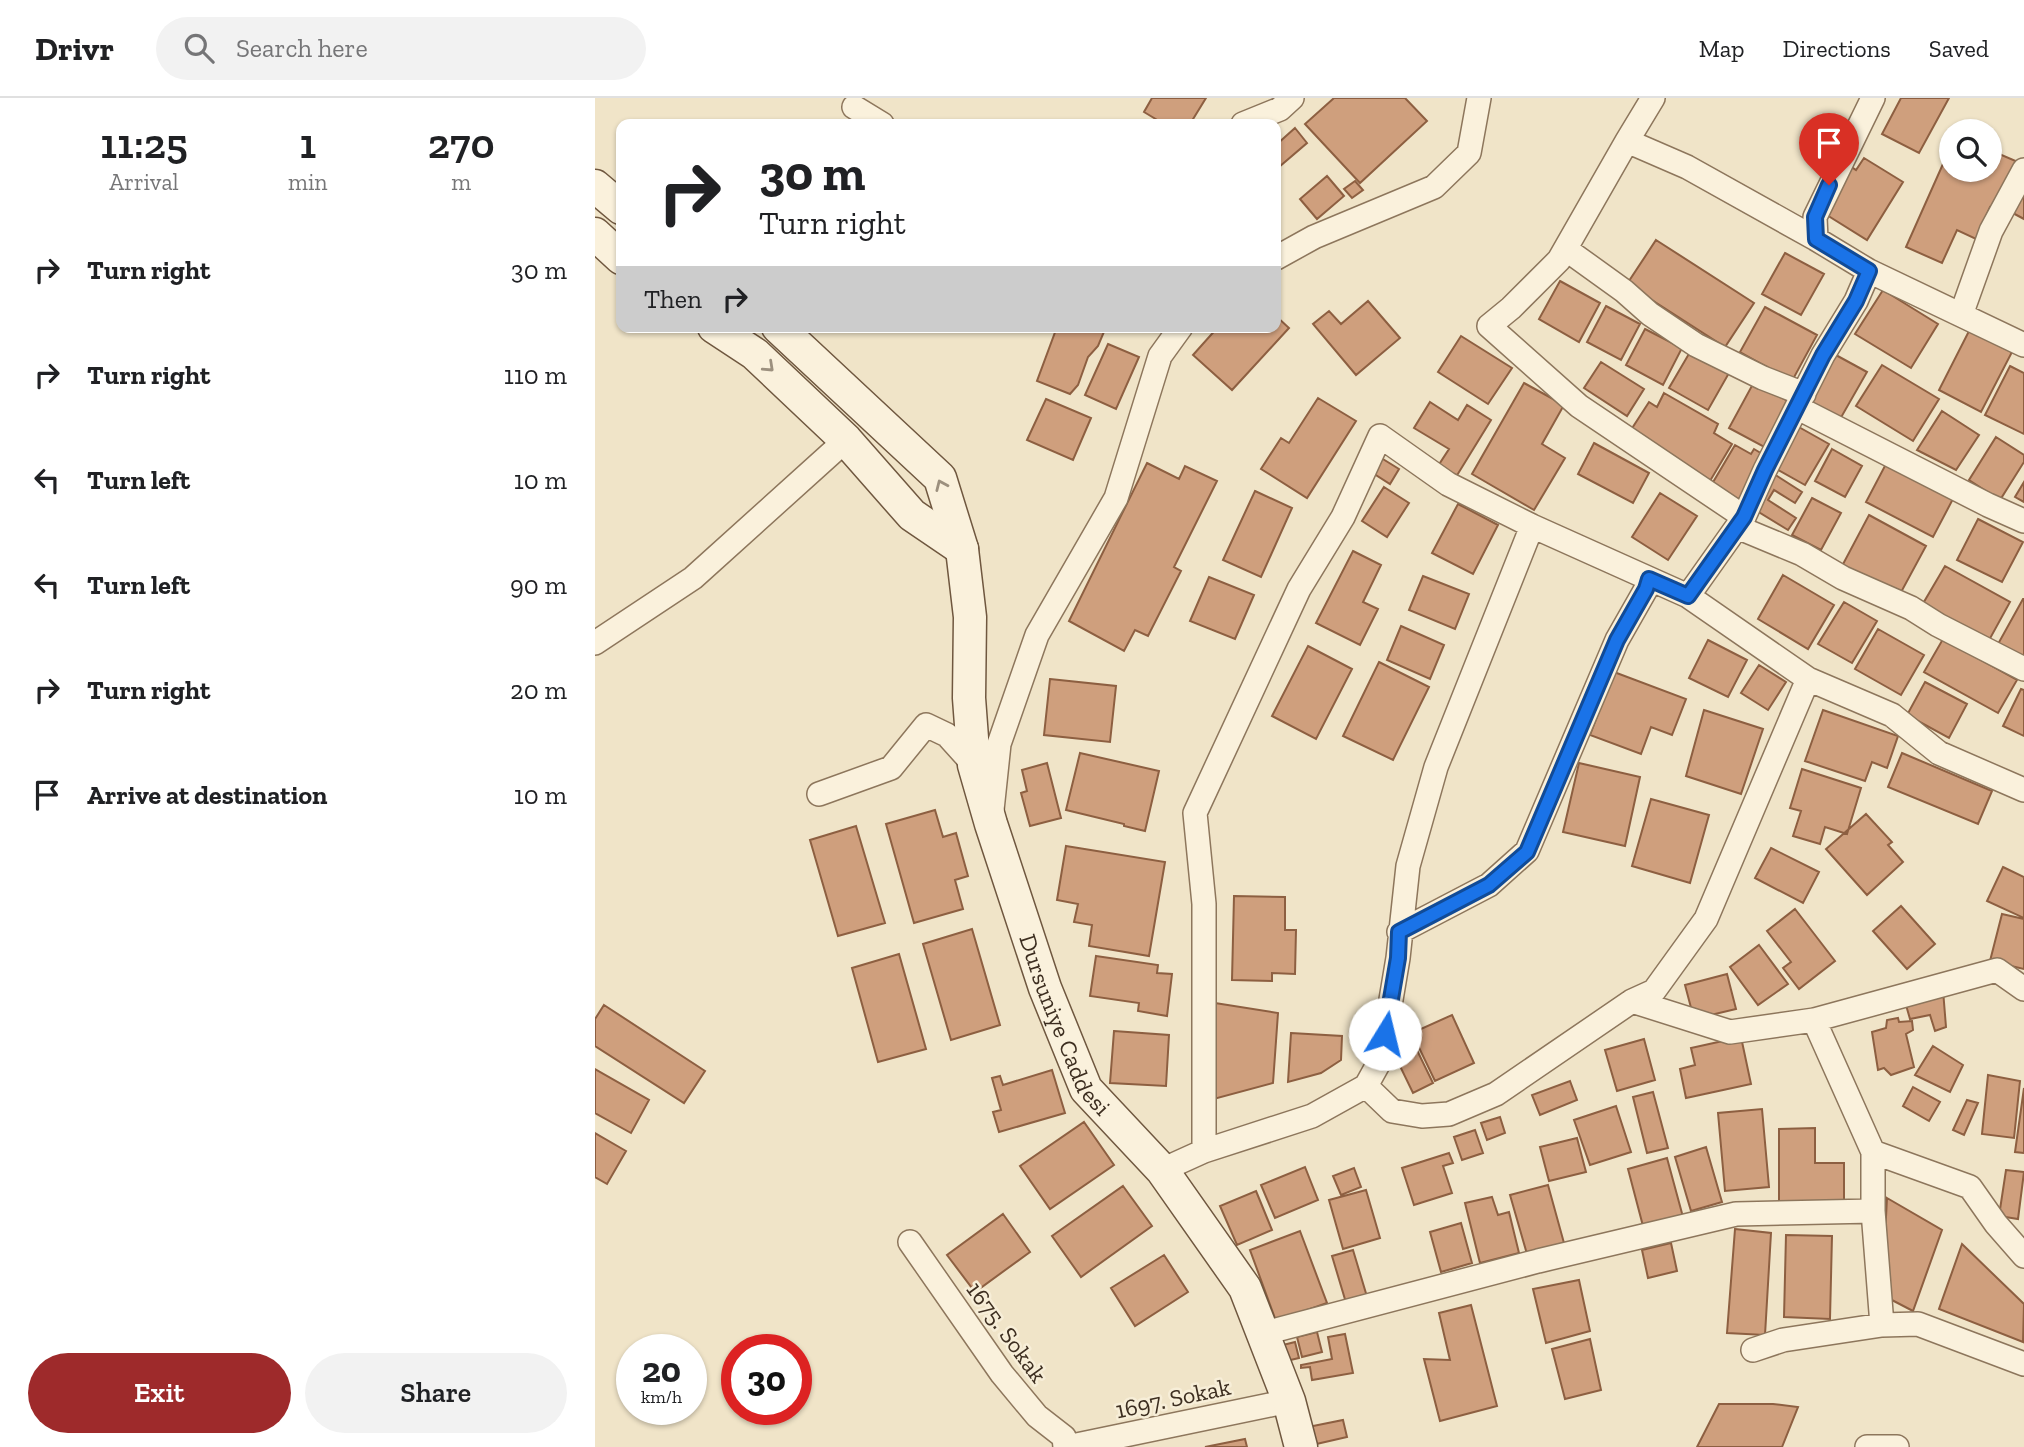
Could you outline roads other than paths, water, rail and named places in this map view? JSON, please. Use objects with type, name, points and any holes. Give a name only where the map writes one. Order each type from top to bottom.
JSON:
[{"type":"street","points":[[1255,119],[1280,109],[1292,98]]},
{"type":"street","points":[[1281,255],[1314,237],[1434,187],[1469,153],[1479,98]]},
{"type":"street","points":[[1653,98],[1567,250],[1511,308],[1489,326],[1579,407],[1740,522],[1843,578],[1911,608],[1949,631],[2024,669]]},
{"type":"street","points":[[1816,239],[1815,217],[1873,98]]},
{"type":"street","points":[[852,110],[871,119]]},
{"type":"street","points":[[1627,141],[1687,167],[1869,271],[2024,345]]},
{"type":"street","points":[[1961,315],[1991,231],[2024,170]]},
{"type":"street","points":[[595,186],[616,204]]},
{"type":"street","points":[[595,234],[616,253]]},
{"type":"street","points":[[1567,250],[1624,291],[1650,314],[1696,345],[1763,378],[1988,505],[2024,521]]},
{"type":"street","points":[[1688,596],[1740,522],[1823,355],[1856,301],[1869,271]]},
{"type":"street","points":[[723,333],[755,354],[846,440],[912,515],[962,549]]},
{"type":"street","name":"Dursuniye Caddesi","points":[[784,333],[940,478],[962,549],[970,618],[969,698],[974,765],[1045,988],[1086,1089],[1161,1170],[1245,1288],[1289,1401],[1301,1447]]},
{"type":"street","points":[[991,824],[999,744],[1037,635],[1116,498],[1160,356],[1177,333]]},
{"type":"street","points":[[1203,1151],[1204,904],[1195,813],[1299,589],[1343,517],[1380,436],[1448,484],[1532,526],[1688,596],[1808,679],[1892,715],[1939,753],[2024,790]]},
{"type":"street","points":[[595,643],[693,578],[846,440]]},
{"type":"street","points":[[1161,1170],[1203,1151],[1312,1116],[1366,1086],[1381,1059],[1398,958],[1408,866],[1436,768],[1532,526]]},
{"type":"street","points":[[1399,932],[1489,885],[1527,852],[1617,640],[1649,579]]},
{"type":"street","points":[[1366,1086],[1392,1111],[1422,1116],[1449,1114],[1496,1094],[1632,1001],[1654,991],[1706,919],[1808,679]]},
{"type":"street","points":[[819,794],[891,768],[926,725],[947,735],[974,765]]},
{"type":"street","points":[[1632,1001],[1730,1032],[1814,1020],[1997,970],[2024,989]]},
{"type":"street","points":[[1814,1020],[1873,1152],[1873,1211],[1882,1325]]},
{"type":"street","points":[[1873,1152],[1970,1187],[1996,1224],[2024,1256]]},
{"type":"street","points":[[1261,1334],[1538,1261],[1736,1214],[1873,1211]]},
{"type":"street","name":"1675. Sokak","points":[[910,1242],[1002,1374],[1037,1416],[1064,1437],[1066,1447]]},
{"type":"street","points":[[1753,1350],[1783,1340],[1882,1325],[1919,1324],[2024,1364]]},
{"type":"street","name":"1697. Sokak","points":[[1066,1447],[1289,1401]]},
{"type":"street","points":[[1867,1447],[1896,1447]]}]
